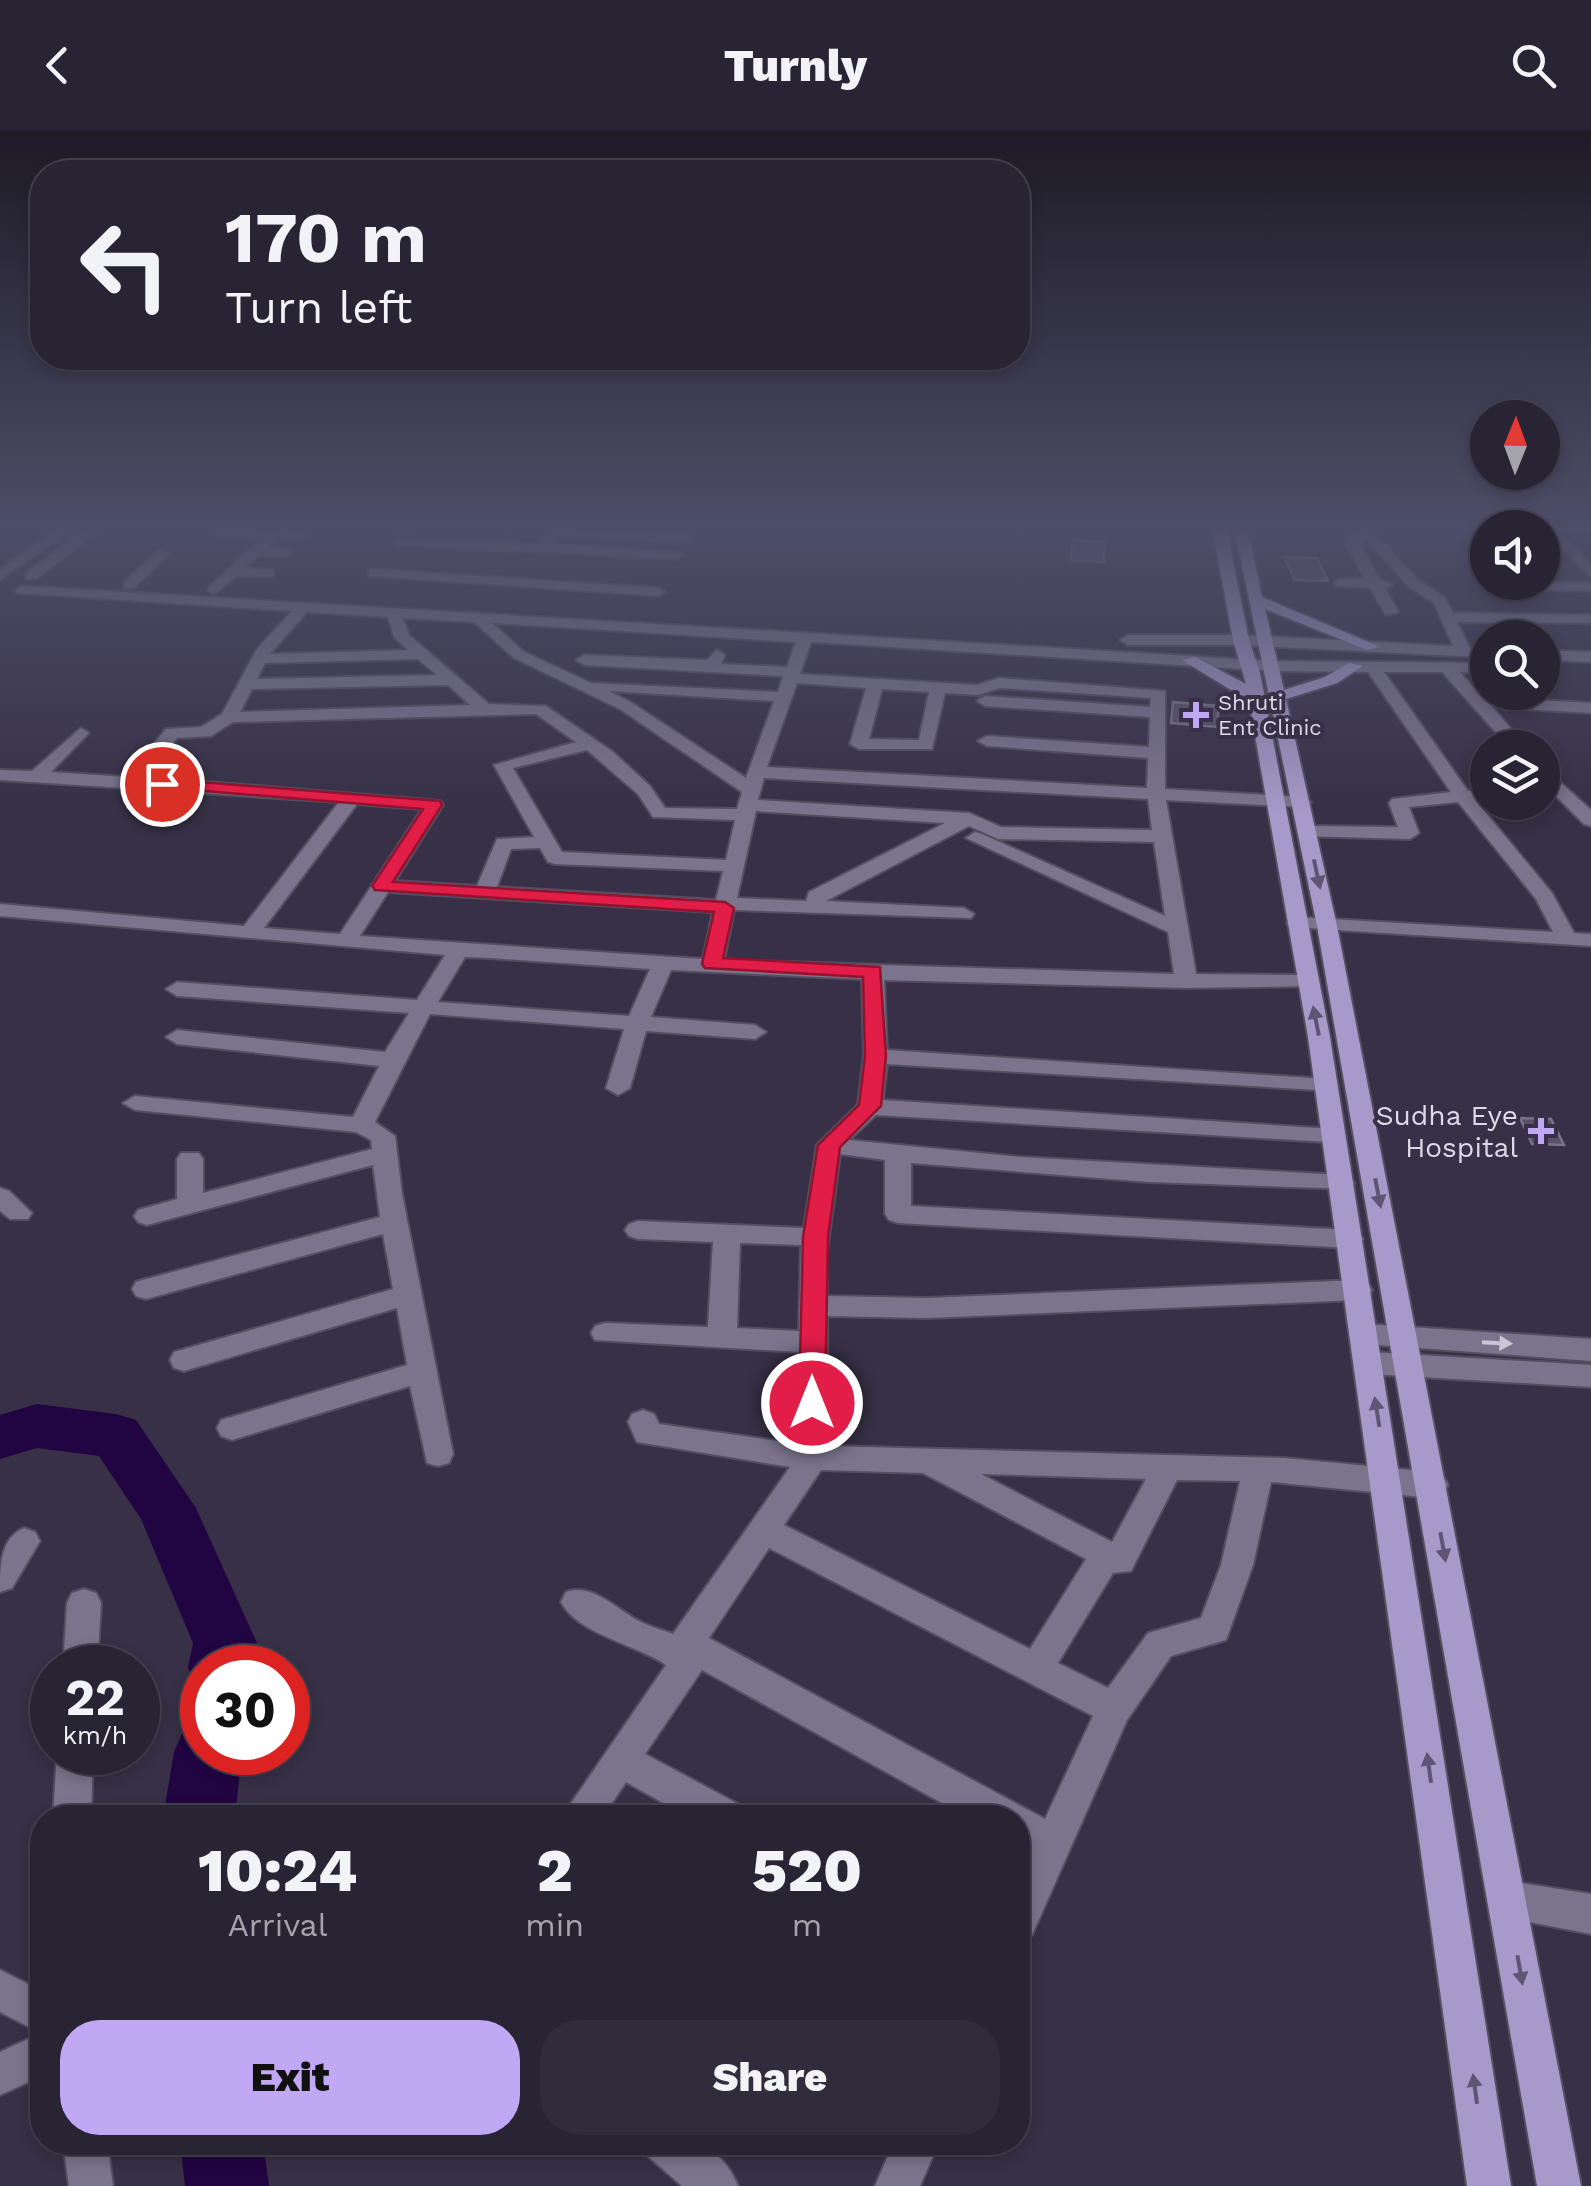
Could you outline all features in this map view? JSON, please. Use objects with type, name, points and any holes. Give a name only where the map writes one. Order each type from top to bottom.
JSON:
[{"type":"main road","points":[[1248,623],[1294,812],[1312,924],[1432,1485],[1560,2186]]},
{"type":"main road","points":[[1257,623],[1257,653]]},
{"type":"main road","points":[[1190,660],[1267,697],[1331,680],[1366,660],[1305,623]]},
{"type":"main road","points":[[1294,812],[1312,924],[1308,982],[1387,1481],[1489,2186]]},
{"type":"street","points":[[229,717],[259,659],[290,623]]},
{"type":"street","points":[[397,623],[402,636],[486,710]]},
{"type":"street","points":[[484,623],[519,654],[626,706],[750,795],[961,823],[998,833],[1162,836]]},
{"type":"street","points":[[670,623],[724,631],[1190,660],[1257,653],[1366,660],[1470,651]]},
{"type":"street","points":[[731,623],[1109,640],[1470,668]]},
{"type":"street","points":[[1450,623],[1463,651]]},
{"type":"street","points":[[714,665],[724,631]]},
{"type":"street","points":[[712,964],[750,795],[806,635]]},
{"type":"street","points":[[259,659],[422,654]]},
{"type":"street","points":[[1560,656],[1591,657]]},
{"type":"street","points":[[584,660],[714,665],[789,682]]},
{"type":"street","points":[[1366,660],[1462,795],[1544,897],[1566,939]]},
{"type":"street","points":[[1447,668],[1470,696]]},
{"type":"street","points":[[1560,671],[1591,672]]},
{"type":"street","points":[[246,684],[451,680]]},
{"type":"street","points":[[582,685],[789,682],[978,690],[999,683],[1160,694],[1156,795],[1186,982]]},
{"type":"street","points":[[874,684],[859,744],[926,745],[938,688]]},
{"type":"street","points":[[985,700],[1159,713]]},
{"type":"street","points":[[1560,706],[1591,708]]},
{"type":"street","points":[[1569,706],[1591,726]]},
{"type":"street","points":[[132,782],[172,734],[204,732],[229,717],[540,709],[590,744],[644,790],[665,816],[750,795],[1156,795],[1294,812],[1410,833],[1398,802],[1470,795]]},
{"type":"street","points":[[1483,710],[1502,730]]},
{"type":"street","points":[[36,777],[81,733]]},
{"type":"street","points":[[987,741],[1157,753]]},
{"type":"street","points":[[590,744],[503,766],[555,858],[734,866]]},
{"type":"street","points":[[0,775],[434,805],[347,940]]},
{"type":"street","points":[[1575,797],[1591,820]]},
{"type":"street","points":[[250,933],[352,798]]},
{"type":"street","points":[[815,907],[816,896],[824,891],[961,823]]},
{"type":"street","points":[[961,823],[1177,929]]},
{"type":"street","points":[[486,892],[504,843],[545,842]]},
{"type":"street","points":[[381,886],[725,906],[964,914]]},
{"type":"street","points":[[0,910],[250,933],[712,964],[1186,982],[1308,982]]},
{"type":"street","points":[[1312,924],[1591,940]]},
{"type":"street","points":[[360,1126],[392,1060],[460,948]]},
{"type":"street","points":[[618,1088],[637,1023],[664,961]]},
{"type":"street","points":[[692,1655],[686,1643],[813,1458],[812,1306],[816,1237],[829,1145],[870,1106],[876,1056],[873,972]]},
{"type":"street","points":[[177,989],[755,1032]]},
{"type":"street","points":[[176,1038],[392,1060]]},
{"type":"street","points":[[876,1056],[1326,1086]]},
{"type":"street","points":[[135,1103],[360,1126],[383,1136],[394,1222],[438,1454]]},
{"type":"street","points":[[870,1106],[1334,1137]]},
{"type":"street","points":[[829,1145],[898,1155],[1149,1174],[1341,1183]]},
{"type":"street","points":[[147,1216],[385,1154]]},
{"type":"street","points":[[898,1155],[898,1214],[1350,1239]]},
{"type":"street","points":[[190,1158],[190,1204]]},
{"type":"street","points":[[146,1289],[394,1222]]},
{"type":"street","points":[[638,1230],[816,1237]]},
{"type":"street","points":[[722,1338],[727,1233]]},
{"type":"street","points":[[812,1306],[927,1308],[1358,1290]]},
{"type":"street","points":[[184,1360],[408,1296]]},
{"type":"street","points":[[605,1332],[812,1342]]},
{"type":"street","points":[[1367,1348],[1591,1376]]},
{"type":"street","points":[[1405,1352],[1591,1350]]},
{"type":"street","points":[[232,1428],[423,1371]]},
{"type":"street","points":[[644,1422],[648,1434],[813,1458],[1258,1470],[1432,1485]]},
{"type":"street","points":[[925,1460],[1119,1561],[1168,1467]]},
{"type":"street","points":[[1030,1894],[1114,1709],[1160,1644],[1214,1630],[1236,1565],[1258,1470]]},
{"type":"street","points":[[763,1530],[1114,1709]]},
{"type":"street","points":[[0,1578],[24,1541]]},
{"type":"street","points":[[1036,1669],[1107,1554]]},
{"type":"street","points":[[578,1602],[630,1633],[692,1655],[981,1805]]},
{"type":"street","points":[[81,1645],[84,1603]]},
{"type":"street","points":[[589,1805],[692,1655]]},
{"type":"street","points":[[620,1759],[704,1805]]},
{"type":"street","points":[[73,1805],[74,1775]]},
{"type":"street","points":[[1030,1831],[1053,1844]]},
{"type":"street","points":[[1508,1901],[1591,1914]]},
{"type":"street","points":[[0,1990],[30,2006]]},
{"type":"street","points":[[0,2074],[30,2060]]},
{"type":"street","points":[[87,2155],[92,2186]]},
{"type":"street","points":[[679,2155],[716,2186]]},
{"type":"street","points":[[897,2186],[910,2155]]},
{"type":"building","points":[[1173,702],[1218,706],[1218,727],[1171,723]]},
{"type":"building","points":[[1520,1118],[1551,1119],[1564,1145],[1532,1144]]},
{"type":"waterway","points":[[0,1437],[37,1426],[116,1436],[166,1508],[225,1645]]},
{"type":"waterway","points":[[201,1805],[205,1775]]},
{"type":"waterway","points":[[223,2155],[227,2186]]},
{"type":"place","name":"Shruti Ent Clinic","points":[[1196,715]]},
{"type":"place","name":"Sudha Eye Hospital","points":[[1541,1131]]},
{"type":"route","points":[[162,784],[434,805],[381,886],[725,908],[712,964],[873,972],[876,1056],[870,1106],[829,1145],[813,1258],[812,1403]]}]
